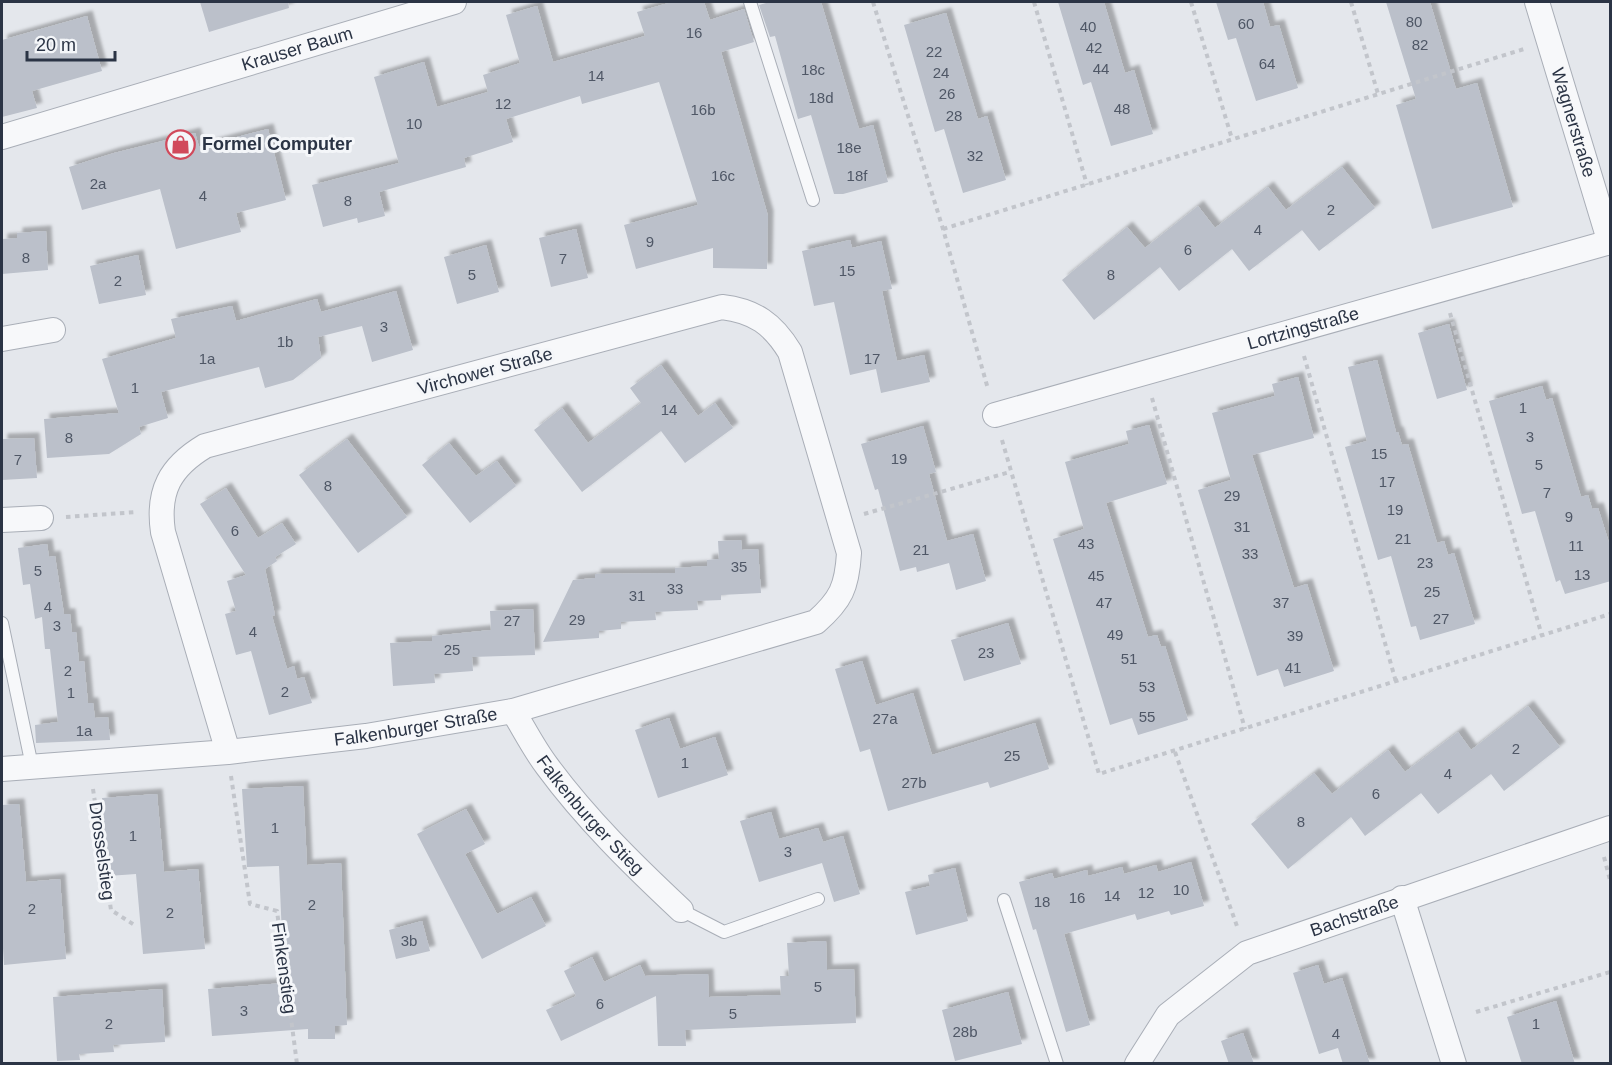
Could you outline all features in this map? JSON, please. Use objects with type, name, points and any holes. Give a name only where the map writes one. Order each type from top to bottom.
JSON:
[{"type":"street","name":"Krauser Baum","points":[[2,137],[454,2]]},
{"type":"street","name":"Wagnerstraße","points":[[1537,2],[1610,243]]},
{"type":"street","name":"Lortzingstraße","points":[[995,416],[1610,243]]},
{"type":"street","name":"Virchower Straße","points":[[228,752],[163,532],[160,510],[164,491],[174,472],[188,457],[206,446],[722,307],[743,309],[762,318],[779,334],[790,352],[841,521],[849,553],[847,579],[836,604],[816,622]]},
{"type":"street","points":[[2,339],[53,330]]},
{"type":"street","points":[[2,520],[42,518]]},
{"type":"street","name":"Falkenburger Straße","points":[[2,769],[228,752],[366,736],[513,711],[816,622]]},
{"type":"street","name":"Falkenburger Stieg","points":[[513,711],[546,765],[580,808],[629,861],[681,910]]},
{"type":"street","name":"Bachstraße","points":[[1137,1064],[1168,1015],[1247,953],[1611,828]]},
{"type":"street","points":[[1402,898],[1454,1064]]},
{"type":"lane","points":[[750,2],[813,200]]},
{"type":"lane","points":[[2,623],[32,766]]},
{"type":"lane","points":[[681,910],[724,932],[818,899]]},
{"type":"lane","points":[[1004,900],[1057,1064]]},
{"type":"path","points":[[873,2],[943,229],[1010,472],[1099,774],[1611,614]]},
{"type":"path","points":[[1034,2],[1087,185]]},
{"type":"path","points":[[1191,2],[1232,139]]},
{"type":"path","points":[[1351,2],[1378,94]]},
{"type":"path","points":[[943,229],[1549,41]]},
{"type":"path","points":[[1443,289],[1542,636]]},
{"type":"path","points":[[1296,330],[1396,682]]},
{"type":"path","points":[[1145,373],[1245,729]]},
{"type":"path","points":[[841,521],[1010,472]]},
{"type":"path","points":[[42,518],[160,510]]},
{"type":"path","name":"Finkenstieg","points":[[228,752],[250,904],[277,911],[297,1064]]},
{"type":"path","points":[[1175,752],[1247,953]]},
{"type":"path","name":"Drosselstieg","points":[[89,762],[111,910],[136,926]]},
{"type":"path","points":[[1476,1012],[1611,972]]},
{"type":"building","points":[[200,2],[288,2],[289,8],[209,32]]},
{"type":"building","points":[[672,2],[704,2],[710,20],[744,9],[754,42],[721,52],[768,216],[767,269],[713,268],[713,248],[636,269],[624,225],[698,205],[659,82],[582,104],[580,96],[506,119],[513,142],[464,158],[466,167],[379,192],[385,216],[358,223],[357,218],[323,227],[312,185],[399,163],[374,77],[424,62],[437,107],[488,92],[483,75],[520,63],[506,15],[537,6],[553,62],[645,36],[637,12]]},
{"type":"building","points":[[770,2],[821,2],[859,129],[873,125],[888,182],[843,194],[834,194],[811,115],[798,119],[775,36],[770,37],[759,5]]},
{"type":"building","points":[[1058,2],[1104,2],[1125,73],[1134,70],[1153,134],[1111,146],[1091,82],[1083,85]]},
{"type":"building","points":[[1216,2],[1263,2],[1270,27],[1279,25],[1298,88],[1256,101],[1236,38],[1228,40]]},
{"type":"building","points":[[1386,2],[1430,2],[1456,89],[1477,83],[1513,207],[1432,229],[1396,105],[1416,99]]},
{"type":"building","points":[[946,13],[978,119],[987,116],[1006,180],[963,193],[944,129],[935,132],[904,25]]},
{"type":"building","points":[[87,16],[102,71],[32,91],[37,108],[2,117],[2,40]]},
{"type":"building","points":[[268,129],[286,200],[236,213],[241,232],[176,249],[160,189],[82,210],[69,167],[195,133],[199,147]]},
{"type":"building","points":[[1342,167],[1375,208],[1319,251],[1302,230],[1249,271],[1232,249],[1179,291],[1160,267],[1094,320],[1062,280],[1127,227],[1145,248],[1198,206],[1215,228],[1268,187],[1286,210]]},
{"type":"building","points":[[576,229],[588,278],[551,287],[539,238]]},
{"type":"building","points":[[46,231],[48,270],[2,274],[2,239],[17,238],[17,233]]},
{"type":"building","points":[[850,240],[852,248],[881,241],[892,289],[882,291],[897,361],[924,355],[930,382],[881,393],[876,369],[850,375],[834,302],[814,306],[802,251]]},
{"type":"building","points":[[486,245],[499,292],[457,304],[444,257]]},
{"type":"building","points":[[138,255],[146,295],[99,304],[90,266]]},
{"type":"building","points":[[396,291],[413,350],[372,362],[362,326],[318,337],[321,358],[293,380],[265,388],[259,367],[161,392],[168,418],[139,427],[141,434],[109,454],[47,458],[44,419],[119,413],[102,359],[176,338],[171,319],[232,306],[236,321],[317,299],[321,312]]},
{"type":"building","points":[[1449,324],[1467,390],[1437,399],[1418,333]]},
{"type":"building","points":[[1377,360],[1396,432],[1398,432],[1402,445],[1408,444],[1437,543],[1444,541],[1448,555],[1454,553],[1475,624],[1420,640],[1416,626],[1411,627],[1391,556],[1378,560],[1345,447],[1367,441],[1348,367]]},
{"type":"building","points":[[661,365],[698,416],[715,403],[733,428],[685,463],[661,431],[582,492],[534,430],[562,408],[588,443],[641,403],[630,388]]},
{"type":"building","points":[[1298,377],[1314,438],[1252,455],[1294,588],[1307,584],[1334,671],[1284,687],[1278,669],[1257,676],[1198,490],[1231,480],[1212,413],[1275,396],[1272,384]]},
{"type":"building","points":[[1542,386],[1546,400],[1552,398],[1581,497],[1588,495],[1592,509],[1598,508],[1611,549],[1611,581],[1565,594],[1560,580],[1556,582],[1535,511],[1522,514],[1489,401]]},
{"type":"building","points":[[1149,425],[1167,484],[1106,503],[1148,637],[1157,635],[1161,647],[1165,646],[1188,720],[1138,735],[1132,718],[1110,725],[1053,539],[1084,529],[1065,462],[1129,444],[1126,431]]},
{"type":"building","points":[[923,426],[936,472],[929,474],[947,541],[973,534],[986,581],[956,590],[949,563],[917,572],[916,567],[900,571],[878,489],[875,490],[861,444]]},
{"type":"building","points":[[34,438],[37,478],[2,480],[2,439]]},
{"type":"building","points":[[347,439],[407,517],[358,553],[299,475]]},
{"type":"building","points":[[449,443],[476,476],[497,461],[516,486],[470,523],[422,465]]},
{"type":"building","points":[[226,488],[258,538],[282,523],[296,544],[275,557],[277,561],[265,569],[275,615],[272,616],[287,669],[294,666],[297,679],[304,677],[312,703],[269,715],[251,651],[236,655],[225,614],[236,611],[227,581],[246,575],[200,504]]},
{"type":"building","points":[[741,540],[742,550],[758,549],[761,593],[721,595],[721,600],[697,601],[698,610],[655,612],[656,620],[621,622],[621,629],[599,631],[599,638],[543,642],[573,580],[595,578],[595,574],[675,573],[675,568],[707,566],[707,560],[719,559],[718,541]]},
{"type":"building","points":[[47,544],[49,557],[55,556],[64,614],[70,614],[72,632],[76,632],[79,662],[84,661],[88,703],[93,703],[95,718],[108,717],[110,740],[36,743],[35,725],[58,722],[50,649],[45,649],[42,617],[35,619],[30,584],[23,585],[18,548]]},
{"type":"building","points":[[533,609],[535,655],[472,657],[473,671],[434,674],[435,683],[393,686],[390,643],[432,641],[432,636],[491,630],[490,611]]},
{"type":"building","points":[[1008,623],[1021,664],[964,681],[951,640]]},
{"type":"building","points":[[862,661],[876,705],[913,693],[932,755],[1035,723],[1049,769],[990,788],[988,782],[888,811],[870,749],[860,752],[835,669]]},
{"type":"building","points":[[1528,706],[1560,747],[1504,791],[1491,774],[1438,814],[1421,793],[1365,836],[1351,817],[1288,869],[1251,824],[1314,773],[1332,794],[1388,750],[1405,772],[1458,732],[1471,750]]},
{"type":"building","points":[[669,718],[680,749],[715,737],[728,775],[658,798],[635,730]]},
{"type":"building","points":[[303,786],[307,865],[341,863],[347,1025],[335,1026],[335,1039],[308,1039],[308,1029],[212,1036],[208,989],[284,983],[279,866],[247,867],[242,789]]},
{"type":"building","points":[[157,794],[164,872],[198,869],[205,949],[143,954],[136,874],[108,876],[102,798]]},
{"type":"building","points":[[19,804],[26,882],[60,879],[66,959],[4,965],[2,805]]},
{"type":"building","points":[[466,809],[485,844],[465,854],[497,914],[531,897],[546,926],[482,959],[417,834]]},
{"type":"building","points":[[771,812],[779,839],[818,828],[823,842],[843,836],[860,894],[834,902],[822,863],[759,882],[740,821]]},
{"type":"building","points":[[1191,862],[1204,906],[1171,915],[1169,911],[1137,920],[1135,914],[1064,934],[1090,1025],[1066,1032],[1036,929],[1033,930],[1019,882],[1052,873],[1054,879],[1087,870],[1088,876],[1122,867],[1124,874],[1156,865],[1158,872]]},
{"type":"building","points":[[955,868],[968,921],[916,935],[905,892],[930,886],[928,875]]},
{"type":"building","points":[[422,921],[430,951],[396,959],[389,930]]},
{"type":"building","points":[[826,941],[827,970],[854,969],[856,1023],[685,1030],[686,1046],[658,1046],[656,996],[561,1041],[546,1010],[576,996],[564,971],[592,957],[604,982],[640,965],[645,976],[708,974],[709,997],[781,995],[780,976],[789,976],[787,943]]},
{"type":"building","points":[[1318,965],[1324,984],[1342,978],[1370,1064],[1343,1064],[1338,1048],[1319,1054],[1293,973]]},
{"type":"building","points":[[162,989],[165,1042],[113,1045],[114,1052],[79,1054],[80,1060],[57,1061],[53,997]]},
{"type":"building","points":[[1008,992],[1022,1044],[955,1061],[942,1010]]},
{"type":"building","points":[[1556,1001],[1575,1064],[1522,1064],[1507,1017]]},
{"type":"building","points":[[1243,1033],[1254,1064],[1229,1064],[1221,1041]]},
{"type":"place","name":"Formel Computer","points":[[181,144]]}]
